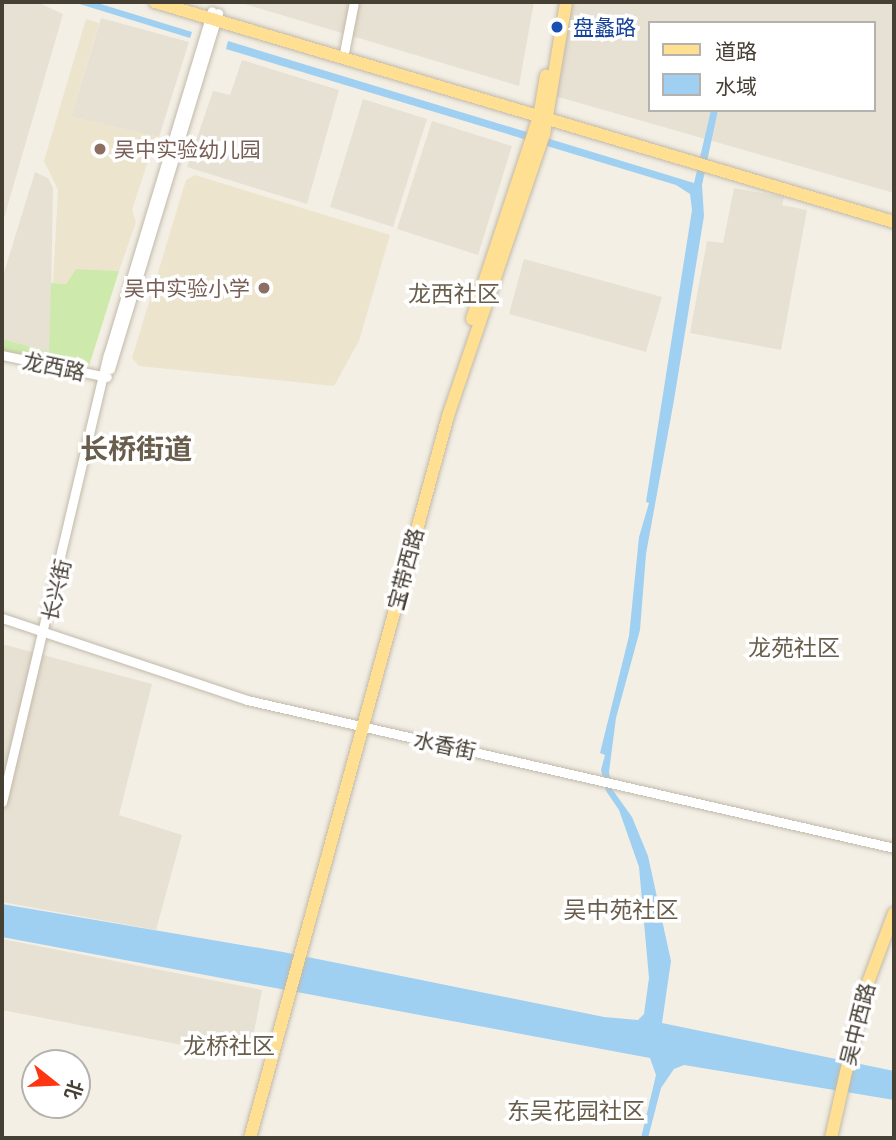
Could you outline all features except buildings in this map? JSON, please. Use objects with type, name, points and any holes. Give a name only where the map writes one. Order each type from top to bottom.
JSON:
[{"type":"main road","points":[[155,2],[214,16],[544,114],[894,222]]},
{"type":"main road","points":[[180,2],[214,16]]},
{"type":"main road","name":"宝带西路","points":[[544,114],[558,2]]},
{"type":"main road","name":"宝带西路","points":[[242,1138],[448,416],[537,139],[566,2]]},
{"type":"main road","points":[[710,164],[894,214]]},
{"type":"main road","name":"吴中西路","points":[[838,1138],[866,986],[894,913]]},
{"type":"main road","name":"吴中西路","points":[[852,1055],[894,930]]},
{"type":"main road","name":"宝带西路","points":[[250,1138],[286,991]]},
{"type":"main road","name":"吴中西路","points":[[831,1138],[845,1095]]},
{"type":"street","points":[[344,55],[354,2]]},
{"type":"street","name":"长兴街","points":[[2,802],[107,377],[108,355],[214,16]]},
{"type":"street","name":"龙西路","points":[[2,355],[107,377]]},
{"type":"street","name":"水香街","points":[[2,618],[247,699],[358,726],[601,778],[894,848]]},
{"type":"shaded area","points":[[2,2],[37,2],[63,14],[2,225]]},
{"type":"shaded area","points":[[238,2],[534,2],[519,86]]},
{"type":"shaded area","points":[[571,2],[894,2],[894,193],[555,96]]},
{"type":"shaded area","points":[[101,18],[189,42],[159,137],[71,117]]},
{"type":"shaded area","name":"吴中实验幼儿园","points":[[86,19],[99,23],[71,117],[156,136],[132,210],[136,222],[119,271],[76,269],[66,284],[53,283],[58,190],[44,161]]},
{"type":"shaded area","points":[[242,60],[339,90],[307,204],[187,167],[213,91],[230,95]]},
{"type":"shaded area","points":[[363,99],[427,119],[393,227],[330,207]]},
{"type":"shaded area","points":[[432,121],[512,146],[478,255],[397,229]]},
{"type":"shaded area","points":[[35,172],[48,178],[53,188],[50,353],[2,339],[2,279]]},
{"type":"shaded area","name":"吴中实验小学","points":[[195,175],[390,235],[359,341],[334,386],[139,366],[132,358],[186,180]]},
{"type":"shaded area","points":[[734,188],[784,197],[782,205],[807,210],[781,350],[690,333],[707,241],[723,243]]},
{"type":"shaded area","points":[[524,259],[662,297],[646,352],[509,314]]},
{"type":"shaded area","points":[[2,644],[152,684],[119,815],[182,835],[156,930],[2,902]]},
{"type":"shaded area","points":[[2,939],[262,990],[249,1058],[2,1010]]},
{"type":"green space","points":[[76,269],[119,271],[89,366],[2,351],[2,339],[49,352],[51,283],[66,284]]},
{"type":"water","points":[[73,2],[94,2],[192,32],[190,38]]},
{"type":"water","points":[[228,41],[694,183],[711,112],[718,112],[702,185],[704,216],[646,554],[640,630],[616,718],[609,772],[612,789],[632,817],[648,856],[671,961],[662,1023],[894,1071],[894,1100],[684,1065],[674,1069],[661,1088],[648,1138],[641,1138],[656,1075],[650,1058],[2,937],[2,904],[283,952],[604,1017],[638,1020],[644,1014],[649,978],[639,867],[619,810],[606,791],[601,770],[605,755],[600,753],[629,636],[639,537],[649,503],[646,502],[692,210],[690,194],[676,185],[226,49]]},
{"type":"place","name":"盘蠡路","points":[[557,27]]},
{"type":"place","name":"吴中实验幼儿园","points":[[100,149]]},
{"type":"place","name":"吴中实验小学","points":[[264,288]]},
{"type":"district","name":"龙西社区","points":[[454,293]]},
{"type":"district","name":"长桥街道","points":[[136,448]]},
{"type":"district","name":"龙苑社区","points":[[794,647]]},
{"type":"district","name":"吴中苑社区","points":[[621,909]]},
{"type":"district","name":"龙桥社区","points":[[229,1045]]},
{"type":"district","name":"东吴花园社区","points":[[576,1110]]}]
